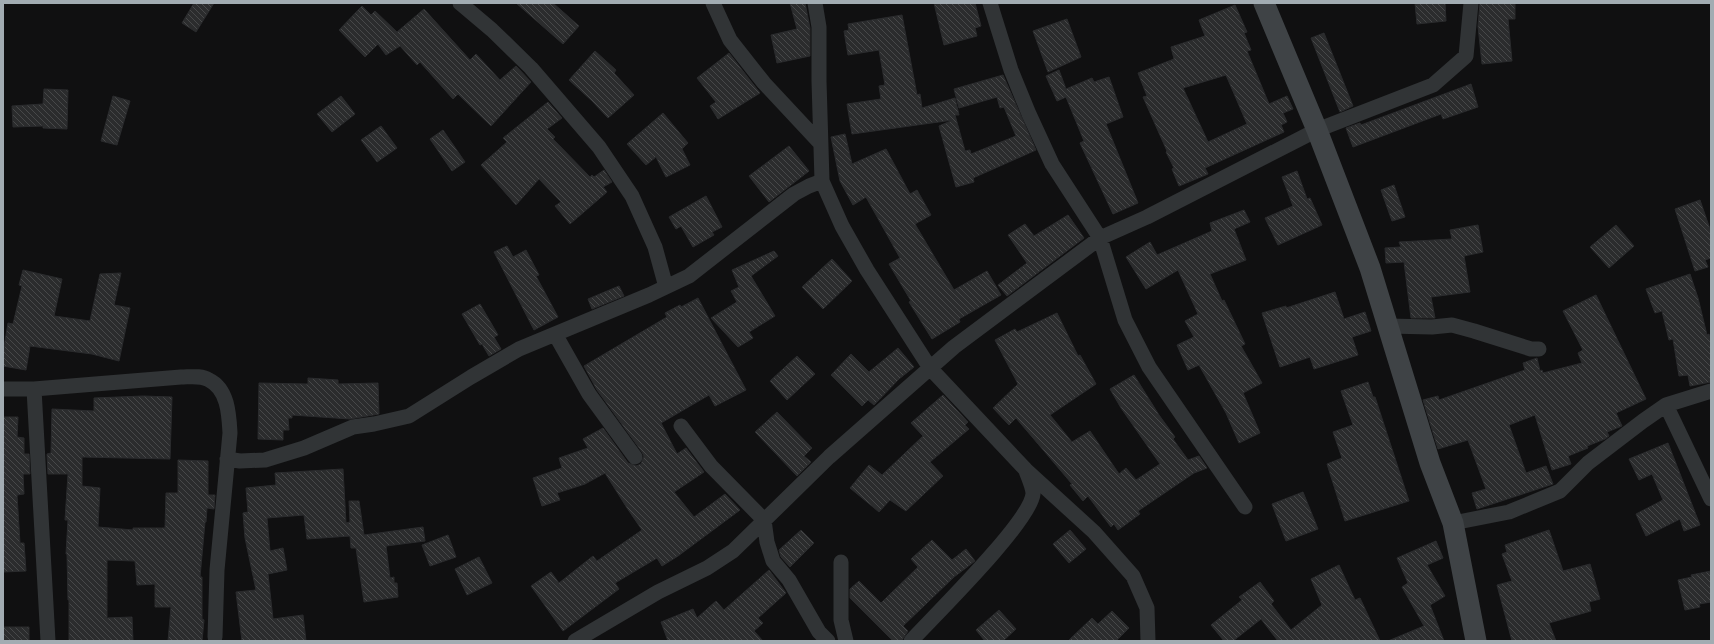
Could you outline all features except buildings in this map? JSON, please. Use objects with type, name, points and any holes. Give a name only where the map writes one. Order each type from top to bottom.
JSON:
[{"type":"street","points":[[460,3],[492,30],[531,68],[599,147],[632,196],[655,247],[666,287]]},
{"type":"street","points":[[713,3],[730,40],[764,83],[820,143]]},
{"type":"street","points":[[815,3],[819,27],[820,143],[822,181],[842,226],[867,270],[930,368],[1026,470],[1094,532],[1133,576],[1147,608],[1148,641]]},
{"type":"street","points":[[990,3],[1012,70],[1029,114],[1052,164],[1100,238],[1125,320],[1149,367],[1244,506]]},
{"type":"street","points":[[1264,3],[1317,130],[1370,268],[1430,463],[1453,523],[1476,641]]},
{"type":"street","points":[[575,641],[658,592],[707,568],[733,551],[829,457],[954,347],[1100,238],[1147,217],[1317,130],[1433,85],[1466,56],[1471,3]]},
{"type":"street","points":[[227,459],[240,461],[265,460],[304,448],[353,427],[409,416],[471,376],[519,349],[689,276],[794,194],[808,186],[822,181]]},
{"type":"street","points":[[1388,326],[1432,327],[1452,325],[1531,349],[1539,348]]},
{"type":"street","points":[[555,334],[590,394],[635,457]]},
{"type":"street","points":[[3,389],[34,389],[181,377],[199,377],[210,380],[222,393],[228,411],[230,433],[217,570],[215,637]]},
{"type":"street","points":[[34,389],[48,641]]},
{"type":"street","points":[[1453,523],[1509,512],[1560,491],[1588,463],[1666,405],[1711,391]]},
{"type":"street","points":[[1666,405],[1711,499]]},
{"type":"street","points":[[681,426],[711,466],[764,520],[767,542],[773,561],[789,580],[819,632],[828,641]]},
{"type":"street","points":[[911,641],[991,555],[1027,510],[1033,493],[1026,470]]},
{"type":"street","points":[[841,562],[841,620],[846,641]]}]
